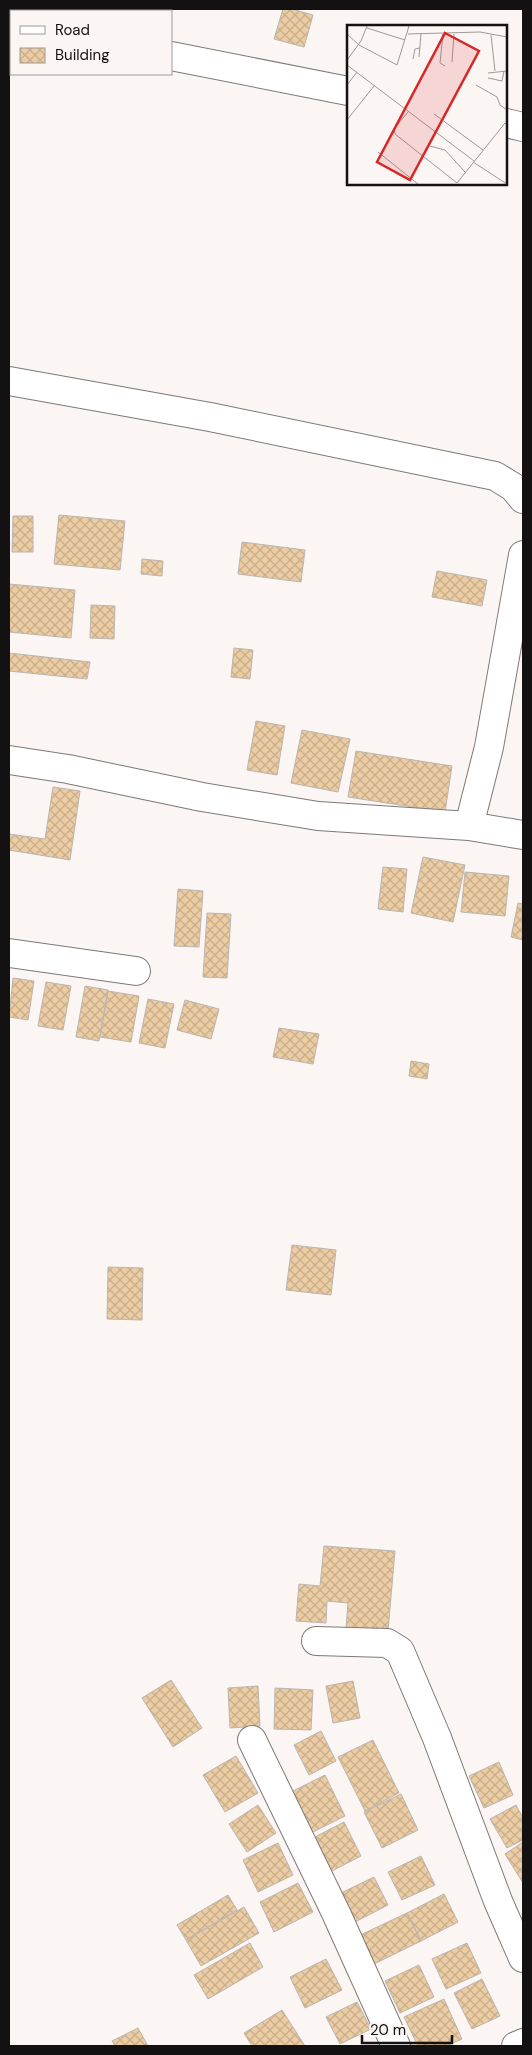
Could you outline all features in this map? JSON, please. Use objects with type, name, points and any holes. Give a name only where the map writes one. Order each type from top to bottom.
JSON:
[{"type":"street","points":[[172,56],[347,91]]},
{"type":"street","points":[[507,123],[523,127]]},
{"type":"street","points":[[9,381],[210,417],[495,476],[513,487],[523,499]]},
{"type":"street","points":[[469,826],[489,747],[523,555]]},
{"type":"street","points":[[9,760],[68,769],[202,797],[318,816],[469,826],[523,835]]},
{"type":"street","points":[[9,953],[136,971]]},
{"type":"street","points":[[316,1641],[387,1643],[400,1651],[437,1738],[498,1901],[523,1958]]},
{"type":"street","points":[[252,1740],[336,1913],[396,2046]]},
{"type":"street","points":[[516,2046],[523,2043]]},
{"type":"building","points":[[283,9],[292,9],[313,15],[304,47],[274,39]]},
{"type":"building","points":[[59,515],[125,521],[120,570],[54,564]]},
{"type":"building","points":[[13,516],[33,516],[33,552],[12,552]]},
{"type":"building","points":[[242,542],[305,550],[301,582],[238,574]]},
{"type":"building","points":[[142,559],[163,561],[162,576],[141,574]]},
{"type":"building","points":[[437,571],[487,580],[482,606],[432,597]]},
{"type":"building","points":[[9,584],[75,590],[71,638],[9,632]]},
{"type":"building","points":[[91,605],[115,606],[114,639],[90,638]]},
{"type":"building","points":[[234,648],[253,650],[250,679],[231,677]]},
{"type":"building","points":[[9,653],[90,662],[87,679],[9,671]]},
{"type":"building","points":[[256,721],[285,726],[277,775],[247,770]]},
{"type":"building","points":[[302,730],[350,739],[338,792],[291,783]]},
{"type":"building","points":[[356,751],[452,766],[445,812],[348,797]]},
{"type":"building","points":[[53,787],[80,791],[70,860],[9,850],[9,834],[45,839]]},
{"type":"building","points":[[423,857],[465,865],[453,922],[411,913]]},
{"type":"building","points":[[383,867],[407,869],[403,912],[378,909]]},
{"type":"building","points":[[465,872],[509,876],[505,916],[461,912]]},
{"type":"building","points":[[178,889],[203,891],[199,947],[174,946]]},
{"type":"building","points":[[518,903],[523,904],[523,940],[511,937]]},
{"type":"building","points":[[207,913],[231,914],[227,978],[203,977]]},
{"type":"building","points":[[13,978],[34,981],[28,1020],[9,1017]]},
{"type":"building","points":[[46,982],[71,986],[63,1030],[38,1026]]},
{"type":"building","points":[[85,986],[108,990],[99,1041],[76,1037]]},
{"type":"building","points":[[108,991],[139,996],[131,1042],[100,1037]]},
{"type":"building","points":[[148,999],[174,1004],[165,1048],[139,1043]]},
{"type":"building","points":[[185,1000],[219,1009],[211,1039],[177,1030]]},
{"type":"building","points":[[279,1028],[319,1034],[313,1064],[273,1057]]},
{"type":"building","points":[[411,1061],[429,1064],[427,1079],[409,1076]]},
{"type":"building","points":[[292,1245],[336,1250],[331,1295],[286,1290]]},
{"type":"building","points":[[108,1267],[143,1268],[142,1320],[107,1319]]},
{"type":"building","points":[[324,1546],[395,1551],[388,1631],[346,1628],[348,1603],[327,1601],[326,1623],[296,1621],[299,1584],[320,1586]]},
{"type":"building","points":[[171,1680],[202,1728],[173,1747],[142,1698]]},
{"type":"building","points":[[353,1681],[360,1718],[333,1723],[326,1686]]},
{"type":"building","points":[[258,1686],[260,1726],[230,1728],[228,1688]]},
{"type":"building","points":[[275,1688],[313,1690],[311,1730],[274,1729]]},
{"type":"building","points":[[321,1731],[336,1761],[309,1775],[294,1745]]},
{"type":"building","points":[[373,1740],[399,1793],[365,1811],[338,1757]]},
{"type":"building","points":[[236,1756],[258,1793],[225,1812],[203,1775]]},
{"type":"building","points":[[499,1762],[513,1795],[484,1808],[469,1776]]},
{"type":"building","points":[[325,1775],[345,1816],[307,1835],[287,1794]]},
{"type":"building","points":[[401,1794],[418,1830],[382,1848],[364,1812]]},
{"type":"building","points":[[258,1805],[276,1833],[247,1852],[229,1824]]},
{"type":"building","points":[[516,1805],[523,1818],[523,1840],[507,1848],[490,1819]]},
{"type":"building","points":[[344,1822],[361,1856],[326,1874],[309,1840]]},
{"type":"building","points":[[523,1842],[523,1883],[505,1854]]},
{"type":"building","points":[[278,1843],[293,1875],[258,1892],[243,1860]]},
{"type":"building","points":[[421,1856],[435,1885],[402,1900],[388,1872]]},
{"type":"building","points":[[374,1877],[388,1905],[353,1923],[339,1894]]},
{"type":"building","points":[[298,1883],[313,1912],[274,1932],[260,1902]]},
{"type":"building","points":[[444,1894],[458,1922],[421,1941],[407,1913]]},
{"type":"building","points":[[228,1895],[237,1910],[186,1940],[177,1925]]},
{"type":"building","points":[[244,1907],[259,1933],[201,1966],[186,1940]]},
{"type":"building","points":[[407,1913],[421,1941],[370,1966],[356,1937]]},
{"type":"building","points":[[250,1943],[263,1967],[208,1999],[194,1975]]},
{"type":"building","points":[[467,1943],[481,1973],[446,1989],[432,1959]]},
{"type":"building","points":[[326,1959],[342,1990],[305,2008],[290,1977]]},
{"type":"building","points":[[419,1965],[434,1997],[400,2013],[385,1981]]},
{"type":"building","points":[[482,1979],[500,2016],[472,2029],[454,1993]]},
{"type":"building","points":[[444,1999],[462,2039],[446,2046],[418,2046],[404,2017]]},
{"type":"building","points":[[357,2002],[371,2029],[340,2044],[326,2017]]},
{"type":"building","points":[[282,2010],[305,2046],[252,2046],[244,2033]]},
{"type":"building","points":[[138,2028],[148,2046],[115,2046],[112,2041]]}]
